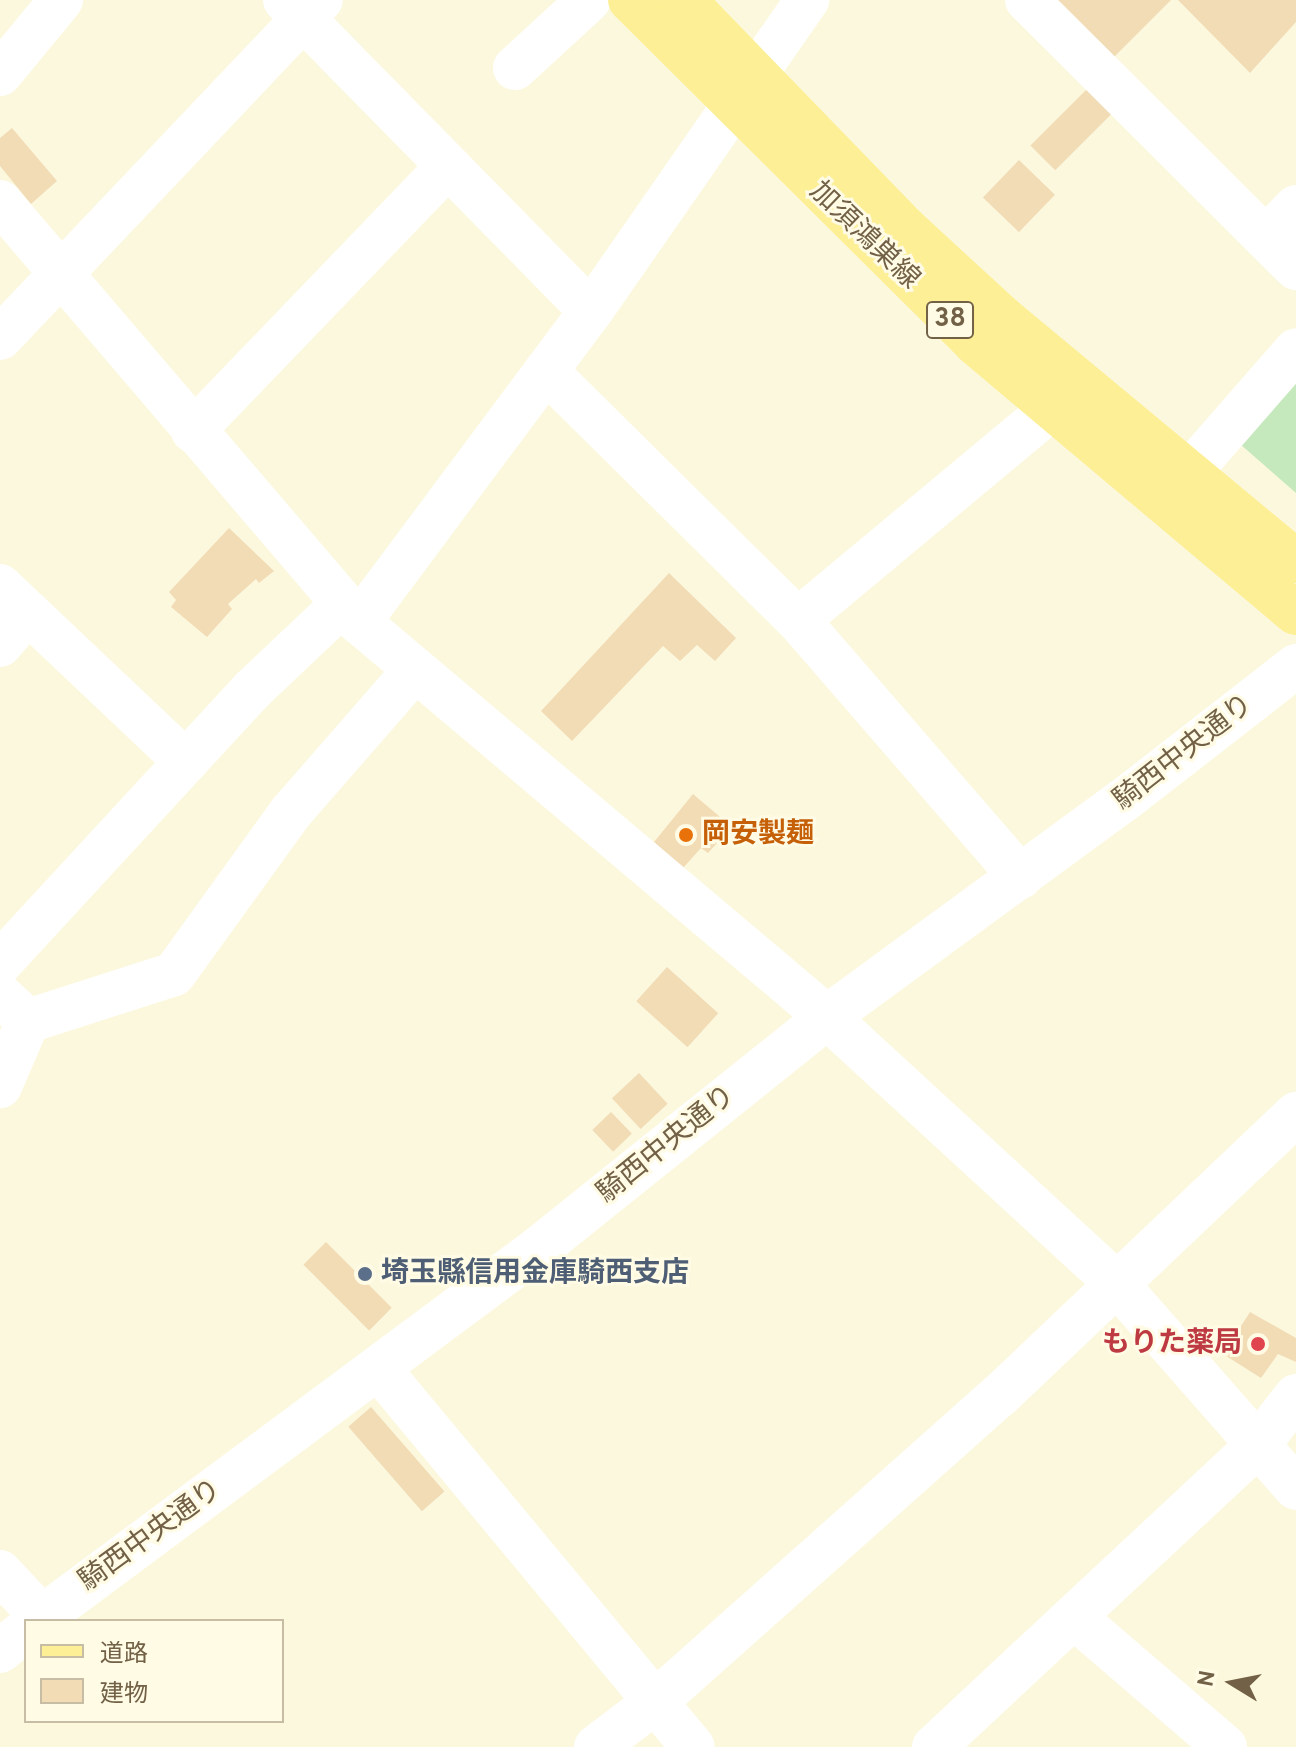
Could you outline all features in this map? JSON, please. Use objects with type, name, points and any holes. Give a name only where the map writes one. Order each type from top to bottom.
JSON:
[{"type":"main road","name":"加須鴻巣線","points":[[630,0],[745,91],[1188,474],[1296,561]]},
{"type":"main road","name":"加須鴻巣線","points":[[684,0],[745,91],[881,255],[1052,408],[1296,613]]},
{"type":"street","points":[[0,74],[61,0]]},
{"type":"street","points":[[515,68],[589,0]]},
{"type":"street","points":[[0,963],[186,762],[351,613],[591,311],[807,0]]},
{"type":"street","points":[[1027,0],[1281,253],[1296,207]]},
{"type":"street","points":[[0,338],[64,272],[303,6],[447,167],[591,311]]},
{"type":"street","points":[[193,431],[447,167]]},
{"type":"street","points":[[0,202],[64,272],[193,431],[351,613],[827,1017],[1115,1282],[1296,1488]]},
{"type":"street","points":[[1188,474],[1296,350]]},
{"type":"street","points":[[546,371],[798,620],[1021,877]]},
{"type":"street","points":[[798,620],[1052,408]]},
{"type":"street","points":[[0,645],[14,599],[186,762]]},
{"type":"street","name":"騎西中央通り","points":[[40,1619],[379,1369],[827,1017],[1021,877],[1296,666]]},
{"type":"street","points":[[0,1086],[14,1008],[174,974],[291,812],[415,670]]},
{"type":"street","points":[[596,1747],[654,1703],[999,1396],[1115,1282],[1296,1114]]},
{"type":"street","points":[[379,1369],[693,1747]]},
{"type":"street","points":[[934,1747],[1258,1445],[1296,1396]]},
{"type":"street","points":[[0,1572],[32,1619]]},
{"type":"street","points":[[1074,1617],[1225,1747]]},
{"type":"street","name":"騎西中央通り","points":[[0,1651],[24,1632]]},
{"type":"green space","points":[[1296,381],[1296,493],[1240,444]]},
{"type":"building","points":[[1057,0],[1171,0],[1114,57]]},
{"type":"building","points":[[1178,0],[1296,0],[1296,22],[1250,73]]},
{"type":"building","points":[[1087,89],[1112,114],[1055,170],[1030,146]]},
{"type":"building","points":[[12,128],[57,181],[31,204],[0,166],[0,138]]},
{"type":"building","points":[[1019,160],[1055,195],[1019,232],[983,197]]},
{"type":"building","points":[[229,528],[274,571],[259,583],[256,579],[228,604],[232,609],[207,637],[171,607],[176,600],[169,592]]},
{"type":"building","points":[[669,573],[736,638],[715,661],[697,645],[680,661],[663,646],[572,741],[541,711]]},
{"type":"building","points":[[693,794],[732,827],[708,853],[701,848],[683,868],[654,842]]},
{"type":"building","points":[[667,967],[718,1013],[687,1047],[636,1001]]},
{"type":"building","points":[[639,1073],[668,1104],[641,1129],[612,1098]]},
{"type":"building","points":[[611,1112],[632,1134],[613,1152],[592,1130]]},
{"type":"building","points":[[326,1242],[392,1308],[369,1330],[303,1265]]},
{"type":"building","points":[[1250,1312],[1296,1338],[1296,1362],[1278,1354],[1261,1378],[1223,1354]]},
{"type":"building","points":[[371,1407],[444,1492],[422,1511],[348,1427]]},
{"type":"place","name":"岡安製麺","points":[[686,835]]},
{"type":"place","name":"埼玉縣信用金庫騎西支店","points":[[365,1274]]},
{"type":"place","name":"もりた薬局","points":[[1258,1344]]}]
